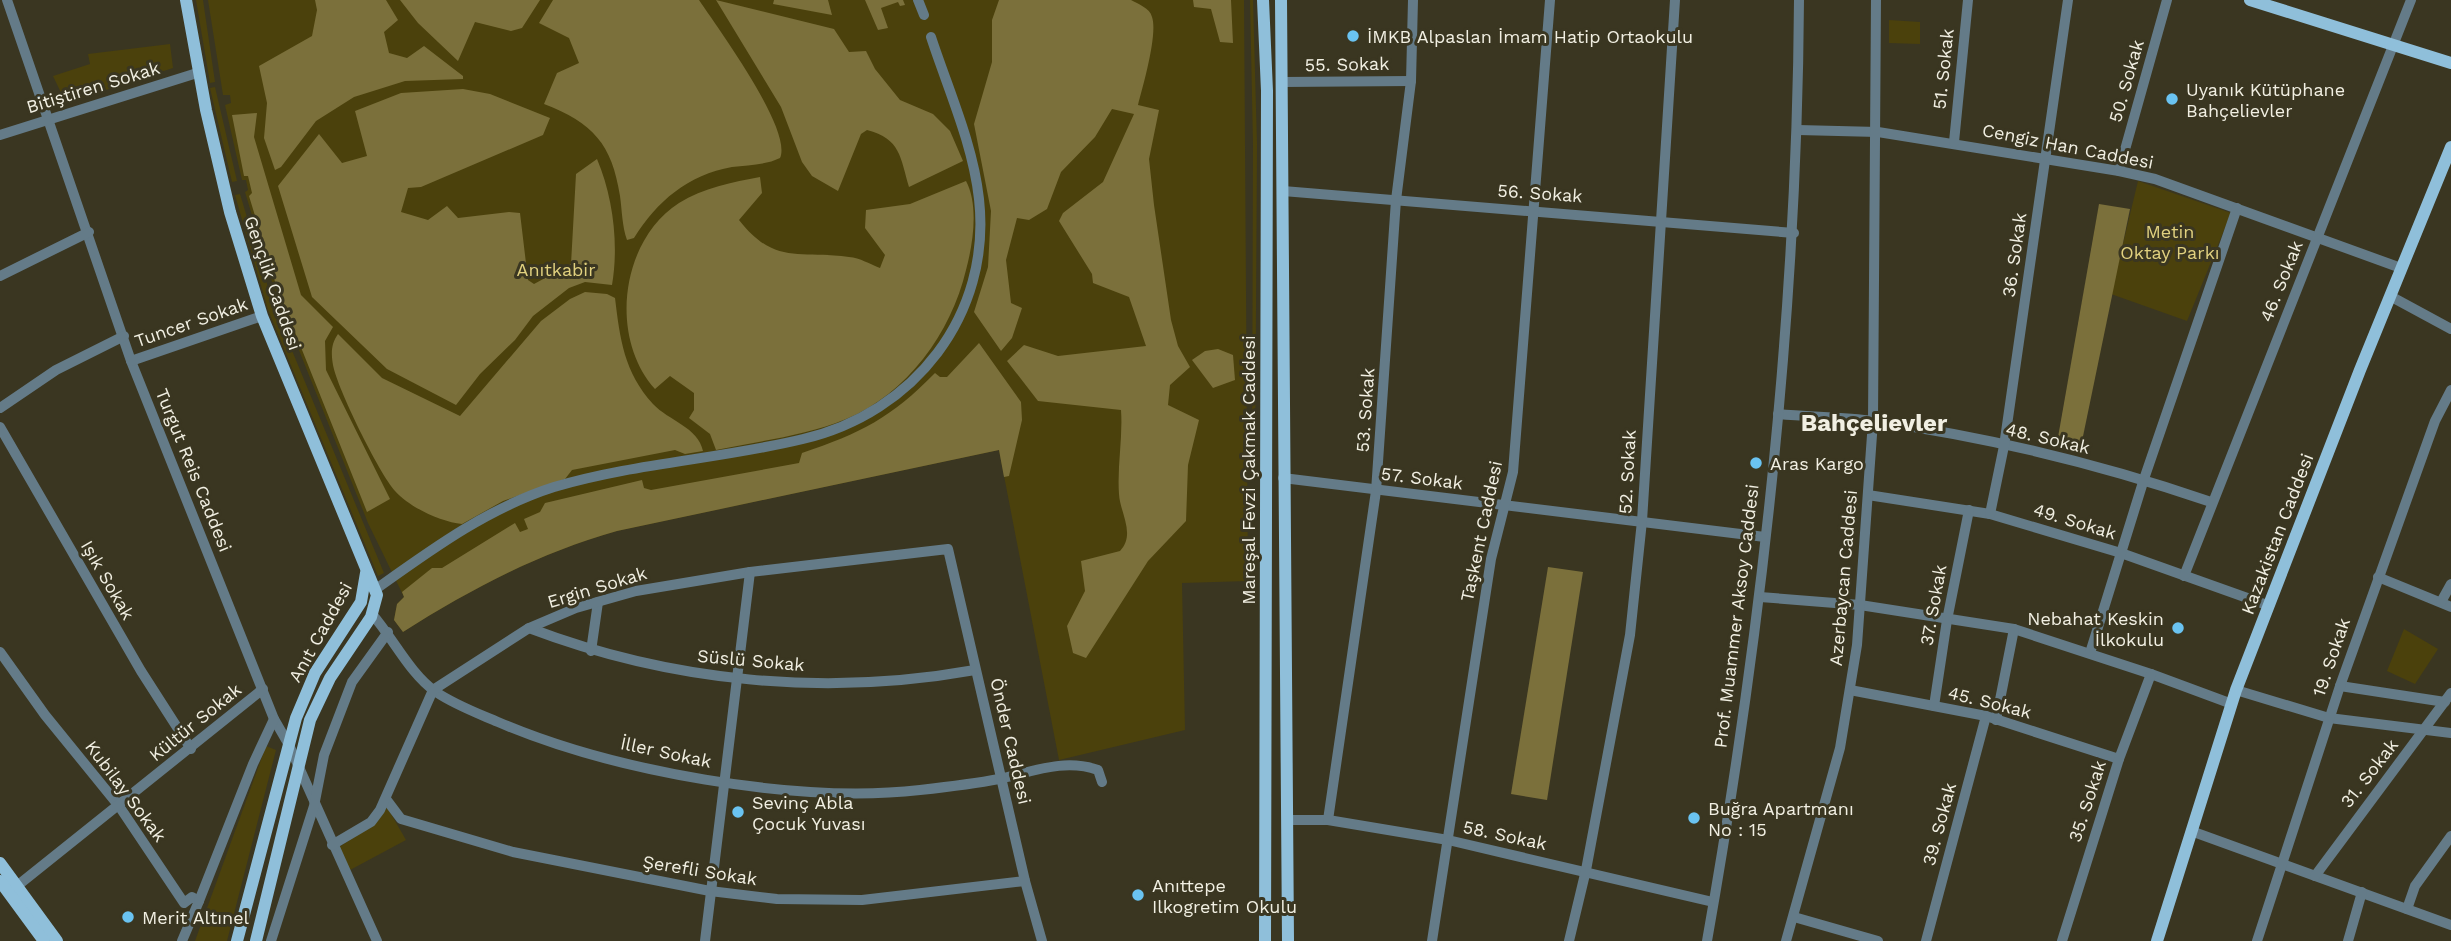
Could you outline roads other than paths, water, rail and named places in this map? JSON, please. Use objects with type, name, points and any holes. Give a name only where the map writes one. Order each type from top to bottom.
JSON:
[{"type":"main road","name":"Gençlik Caddesi","points":[[186,0],[197,73],[230,212],[262,316],[365,565]]},
{"type":"main road","name":"Mareşal Fevzi Çakmak Caddesi","points":[[1263,0],[1267,91],[1265,941]]},
{"type":"main road","name":"Mareşal Fevzi Çakmak Caddesi","points":[[1281,0],[1287,941]]},
{"type":"main road","points":[[2250,0],[2451,63]]},
{"type":"main road","name":"Kazakistan Caddesi","points":[[2157,941],[2236,690],[2267,606],[2451,147]]},
{"type":"main road","name":"Anıt Caddesi","points":[[256,941],[310,720],[330,678],[372,614],[376,589],[365,565]]},
{"type":"main road","name":"Anıt Caddesi","points":[[237,941],[289,745],[315,673],[361,601],[366,584],[365,565]]},
{"type":"main road","points":[[361,601],[376,589]]},
{"type":"main road","points":[[0,863],[57,941]]},
{"type":"main road","points":[[0,881],[44,941]]},
{"type":"street","name":"Turgut Reis Caddesi","points":[[7,0],[89,232],[131,361],[274,719],[289,745],[314,806],[377,941]]},
{"type":"street","points":[[918,0],[924,15]]},
{"type":"street","name":"53. Sokak","points":[[1328,820],[1377,491],[1396,200],[1411,81],[1413,0]]},
{"type":"street","name":"Taşkent Caddesi","points":[[1432,941],[1491,559],[1507,506],[1513,472],[1550,0]]},
{"type":"street","name":"52. Sokak","points":[[1569,941],[1586,870],[1630,635],[1642,521],[1675,0]]},
{"type":"street","name":"Prof. Muammer Aksoy Caddesi","points":[[1706,941],[1760,597],[1794,233],[1799,0]]},
{"type":"street","name":"Azerbaycan Caddesi","points":[[1786,941],[1840,748],[1860,605],[1873,421],[1878,132],[1876,0]]},
{"type":"street","name":"51. Sokak","points":[[1954,142],[1968,0]]},
{"type":"street","name":"36. Sokak","points":[[1990,514],[2004,446],[2068,0]]},
{"type":"street","name":"50. Sokak","points":[[2119,170],[2167,0]]},
{"type":"street","name":"46. Sokak","points":[[2184,576],[2211,502],[2412,0]]},
{"type":"street","points":[[376,589],[475,523],[529,496],[586,479],[823,434],[867,417],[906,387],[935,356],[963,309],[974,279],[980,238],[979,197],[973,165],[931,37]]},
{"type":"street","name":"Bitiştiren Sokak","points":[[0,135],[197,73]]},
{"type":"street","name":"55. Sokak","points":[[1283,82],[1411,81]]},
{"type":"street","name":"Cengiz Han Caddesi","points":[[1798,130],[1878,132],[2119,170],[2155,179],[2401,268]]},
{"type":"street","name":"56. Sokak","points":[[1283,191],[1661,219],[1794,233]]},
{"type":"street","points":[[2091,653],[2144,479],[2238,208]]},
{"type":"street","points":[[0,276],[89,232]]},
{"type":"street","points":[[2390,296],[2451,329]]},
{"type":"street","name":"Tuncer Sokak","points":[[131,361],[262,316]]},
{"type":"street","name":"Tuncer Sokak","points":[[0,408],[56,370],[124,336]]},
{"type":"street","name":"19. Sokak","points":[[2257,941],[2378,577],[2435,421],[2451,390]]},
{"type":"street","name":"48. Sokak","points":[[1778,414],[1873,421],[2004,446],[2144,479],[2211,502]]},
{"type":"street","name":"Işık Sokak","points":[[0,427],[141,671],[191,748]]},
{"type":"street","name":"57. Sokak","points":[[1283,478],[1765,537]]},
{"type":"street","name":"49. Sokak","points":[[1868,495],[1990,514],[2121,553],[2267,606]]},
{"type":"street","name":"37. Sokak","points":[[1934,706],[1947,620],[1969,510]]},
{"type":"street","name":"Ergin Sokak","points":[[433,690],[529,628],[636,591],[750,572],[948,549]]},
{"type":"street","name":"Önder Caddesi","points":[[948,549],[1025,881],[1042,941]]},
{"type":"street","points":[[705,941],[750,572]]},
{"type":"street","points":[[2378,577],[2446,605],[2451,583]]},
{"type":"street","points":[[1760,597],[1860,605],[2014,629],[2091,653],[2232,704]]},
{"type":"street","points":[[591,651],[598,602]]},
{"type":"street","name":"İller Sokak","points":[[372,614],[433,690],[451,702],[550,744],[723,781],[839,792],[917,791],[1002,778],[1051,766],[1086,766],[1098,770],[1101,782]]},
{"type":"street","name":"Süslü Sokak","points":[[529,628],[591,651],[684,671],[736,677],[860,684],[895,682],[975,670]]},
{"type":"street","name":"39. Sokak","points":[[1926,941],[2014,629]]},
{"type":"street","points":[[271,941],[314,806],[324,755],[352,681],[388,632]]},
{"type":"street","name":"Kubilay Sokak","points":[[0,652],[45,715],[119,806],[184,903],[192,897],[199,901]]},
{"type":"street","name":"35. Sokak","points":[[2062,941],[2119,759],[2151,674]]},
{"type":"street","points":[[2340,686],[2448,698]]},
{"type":"street","name":"Kültür Sokak","points":[[17,886],[263,689]]},
{"type":"street","points":[[332,845],[372,822],[386,799],[433,690]]},
{"type":"street","name":"45. Sokak","points":[[1850,690],[1991,718],[2119,759]]},
{"type":"street","points":[[2236,690],[2329,718],[2451,733]]},
{"type":"street","name":"31. Sokak","points":[[2315,876],[2448,698]]},
{"type":"street","points":[[182,941],[253,764],[274,719]]},
{"type":"street","name":"Şerefli Sokak","points":[[386,799],[401,819],[513,852],[710,891],[777,899],[862,900],[1025,881]]},
{"type":"street","name":"58. Sokak","points":[[1287,820],[1328,820],[1448,840],[1586,870],[1713,902]]},
{"type":"street","points":[[2191,831],[2451,925]]},
{"type":"street","points":[[2407,909],[2415,886],[2451,836]]},
{"type":"street","points":[[2348,941],[2362,892]]},
{"type":"street","points":[[1794,917],[1878,941]]},
{"type":"place","name":"İMKB Alpaslan İmam Hatip Ortaokulu","points":[[1353,36]]},
{"type":"place","name":"Uyanık Kütüphane Bahçelievler","points":[[2172,99]]},
{"type":"place","name":"Aras Kargo","points":[[1756,463]]},
{"type":"place","name":"Nebahat Keskin İlkokulu","points":[[2178,628]]},
{"type":"place","name":"Sevinç Abla Çocuk Yuvası","points":[[738,812]]},
{"type":"place","name":"Buğra Apartmanı No : 15","points":[[1694,818]]},
{"type":"place","name":"Anıttepe Ilkogretim Okulu","points":[[1138,895]]},
{"type":"place","name":"Merit Altınel","points":[[128,917]]},
{"type":"district","name":"Bahçelievler","points":[[1874,423]]},
{"type":"park label","name":"Metin Oktay Parkı","points":[[2170,241]]},
{"type":"park label","name":"Anıtkabir","points":[[556,269]]}]
